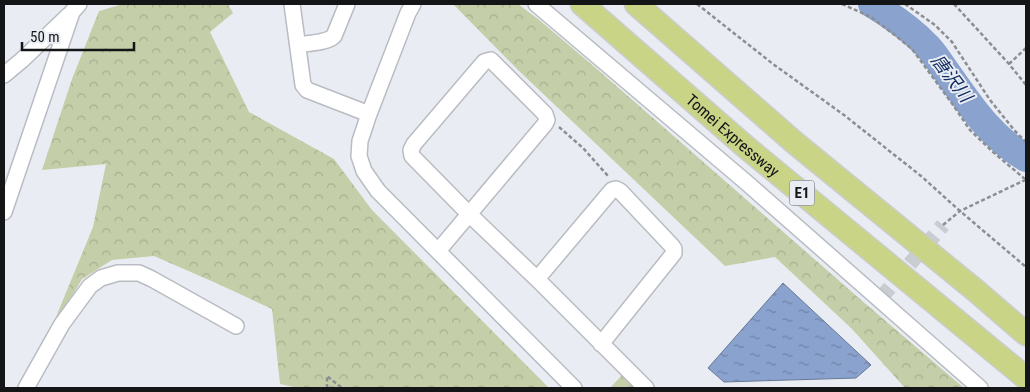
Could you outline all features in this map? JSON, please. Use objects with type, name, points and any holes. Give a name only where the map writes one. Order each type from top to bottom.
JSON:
[{"type":"highway","name":"Tomei Expressway","points":[[582,4],[747,148],[1026,378]]},
{"type":"highway","name":"Tomei Expressway","points":[[636,4],[795,143],[1026,334]]},
{"type":"street","points":[[292,4],[304,87],[307,90],[369,114]]},
{"type":"street","points":[[298,45],[332,38],[347,4]]},
{"type":"street","points":[[414,4],[408,13],[360,141],[360,158],[364,171],[378,191],[574,388]]},
{"type":"street","points":[[536,4],[747,183],[980,388]]},
{"type":"street","points":[[4,75],[75,8]]},
{"type":"street","points":[[4,212],[75,8]]},
{"type":"street","points":[[438,251],[469,214],[545,124],[547,120],[546,114],[492,60],[484,62],[414,144],[411,150],[412,156],[469,214],[646,388]]},
{"type":"street","points":[[537,279],[612,190],[620,191],[672,246],[674,253],[601,344]]},
{"type":"street","points":[[26,388],[62,324],[90,286],[101,278],[118,273],[139,274],[236,326]]},
{"type":"path","points":[[697,4],[921,176],[1026,267]]},
{"type":"path","points":[[842,4],[871,17],[912,49],[970,130],[992,152],[1026,180],[960,211],[943,226]]},
{"type":"path","points":[[905,4],[935,25],[952,42],[990,100],[1026,142]]},
{"type":"path","points":[[954,4],[1026,85]]},
{"type":"path","points":[[1009,64],[1026,48]]},
{"type":"path","points":[[547,120],[559,126],[582,148],[612,181],[616,189]]},
{"type":"path","points":[[327,388],[327,376],[342,388]]},
{"type":"green space","points":[[123,4],[228,4],[233,13],[210,32],[249,112],[334,159],[372,210],[549,388],[298,388],[280,384],[272,309],[154,256],[112,260],[82,279],[49,334],[93,227],[106,164],[42,170],[72,79],[99,11]]},
{"type":"green space","points":[[453,4],[518,4],[538,19],[964,388],[905,388],[852,329],[775,257],[725,266],[518,70]]},
{"type":"green space","points":[[624,373],[638,388],[610,388]]},
{"type":"water","points":[[783,283],[871,365],[856,378],[724,382],[708,368]]},
{"type":"waterway","name":"唐沢川","points":[[872,4],[901,23],[921,40],[933,52],[982,120],[1002,141],[1026,158]]},
{"type":"tunnel","points":[[880,299],[943,225]]}]
